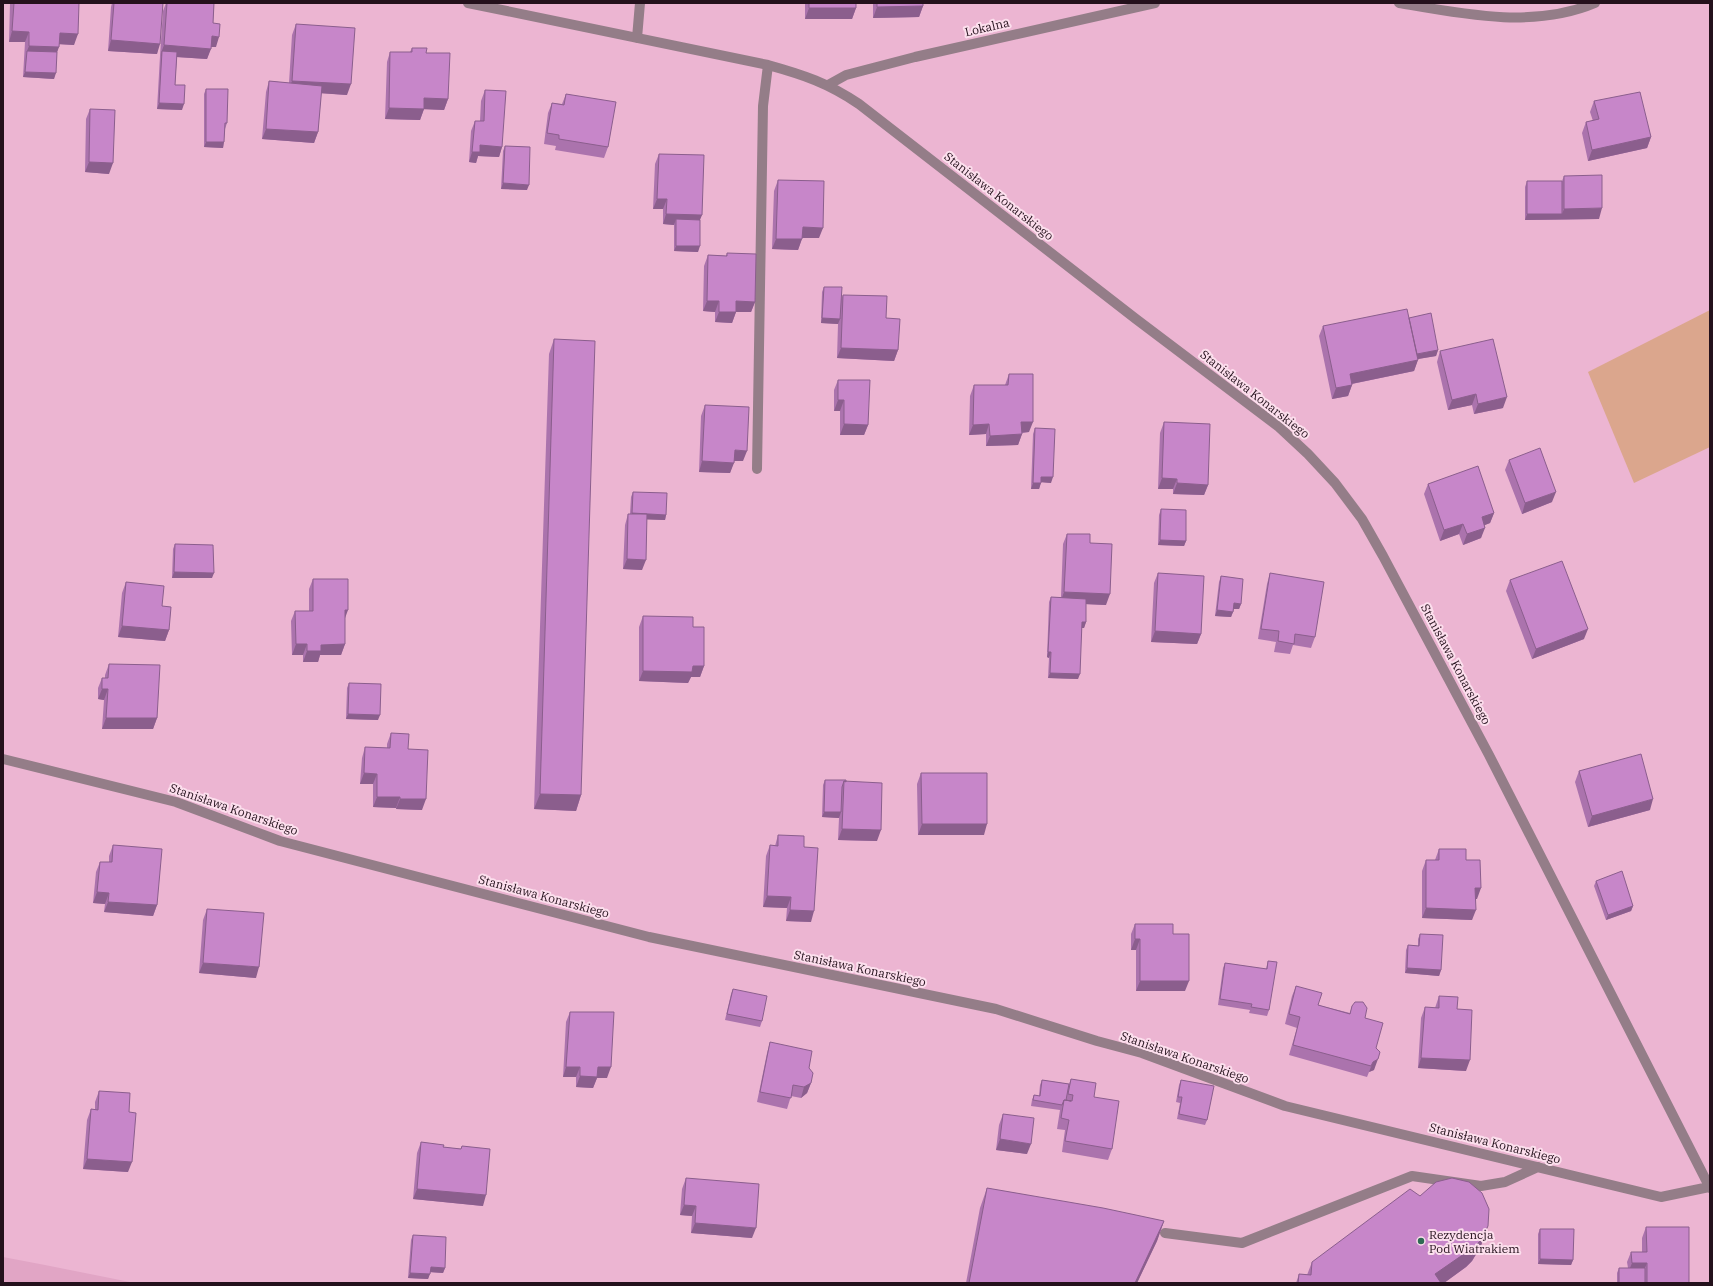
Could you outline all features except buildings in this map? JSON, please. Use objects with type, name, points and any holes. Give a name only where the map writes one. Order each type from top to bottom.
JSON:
[{"type":"street","name":"Stanisława Konarskiego","points":[[3,759],[176,802],[280,841],[649,937],[996,1009],[1097,1041],[1142,1053],[1285,1106],[1661,1197],[1710,1187],[1489,755],[1383,556],[1362,519],[1335,483],[1308,454],[1279,427],[1136,319],[859,104],[828,85],[799,73],[768,65],[468,3]]},
{"type":"street","points":[[637,38],[640,3]]},
{"type":"street","name":"Lokalna","points":[[828,85],[846,75],[907,59],[1155,3]]},
{"type":"street","points":[[1399,3],[1448,12],[1507,17],[1550,16],[1595,3]]},
{"type":"street","points":[[757,468],[763,106],[768,65]]},
{"type":"street","points":[[1165,1233],[1242,1243],[1412,1176],[1481,1186],[1505,1182],[1538,1167]]},
{"type":"shaded area","points":[[1710,310],[1710,447],[1634,483],[1588,372]]},
{"type":"shaded area","points":[[3,1257],[45,1265],[135,1283],[3,1283]]},
{"type":"place","name":"Rezydencja Pod Wiatrakiem","points":[[1421,1241]]}]
